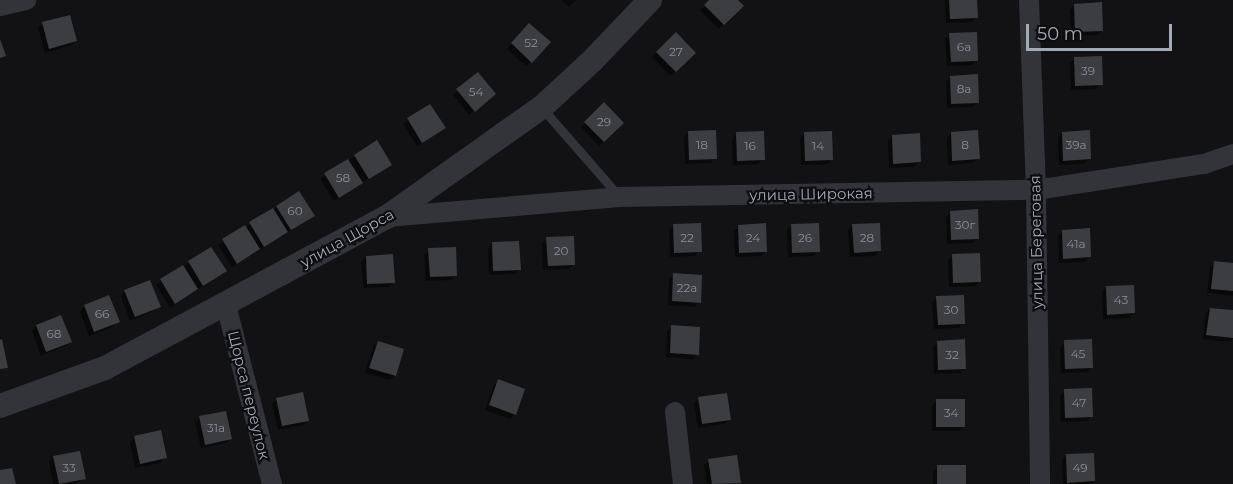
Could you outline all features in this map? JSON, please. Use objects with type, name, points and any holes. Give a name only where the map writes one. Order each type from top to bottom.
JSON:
[{"type":"street","name":"улица Щорса","points":[[0,406],[105,368],[387,217],[542,107],[593,60],[651,0]]},
{"type":"street","name":"улица Береговая","points":[[1029,0],[1040,484]]},
{"type":"street","name":"улица Широкая","points":[[387,217],[619,197],[1035,190],[1204,164],[1233,154]]},
{"type":"street","name":"Щорса переулок","points":[[226,305],[272,484]]},
{"type":"street","points":[[675,412],[683,484]]},
{"type":"lane","points":[[542,107],[619,197]]},
{"type":"building","points":[[709,0],[738,0],[744,6],[724,25],[704,5]]},
{"type":"building","points":[[949,0],[977,0],[978,18],[950,19]]},
{"type":"building","points":[[1102,2],[1103,31],[1075,32],[1074,4]]},
{"type":"building","points":[[70,15],[77,41],[49,49],[42,22]]},
{"type":"building","points":[[529,23],[551,42],[532,63],[511,43]]},
{"type":"building","points":[[676,32],[696,53],[676,72],[656,52]]},
{"type":"building","points":[[977,32],[978,61],[951,62],[949,33]]},
{"type":"building","points":[[0,39],[6,56],[0,58]]},
{"type":"building","points":[[1102,56],[1103,85],[1075,86],[1074,57]]},
{"type":"building","points":[[478,72],[496,94],[475,112],[456,89]]},
{"type":"building","points":[[978,74],[979,103],[951,104],[950,76]]},
{"type":"building","points":[[604,102],[624,123],[604,142],[584,122]]},
{"type":"building","points":[[430,104],[446,128],[422,143],[407,118]]},
{"type":"building","points":[[716,130],[717,159],[689,160],[688,131]]},
{"type":"building","points":[[978,130],[980,159],[952,161],[951,132]]},
{"type":"building","points":[[1090,130],[1091,159],[1063,161],[1062,132]]},
{"type":"building","points":[[764,131],[765,160],[737,161],[736,132]]},
{"type":"building","points":[[832,131],[833,160],[805,161],[804,132]]},
{"type":"building","points":[[920,133],[921,162],[893,164],[892,135]]},
{"type":"building","points":[[377,140],[392,165],[369,179],[354,155]]},
{"type":"building","points":[[348,159],[363,183],[339,198],[324,173]]},
{"type":"building","points":[[299,191],[315,216],[291,230],[276,206]]},
{"type":"building","points":[[273,208],[288,232],[264,247],[249,222]]},
{"type":"building","points":[[978,209],[979,239],[951,240],[950,211]]},
{"type":"building","points":[[701,223],[702,252],[674,253],[673,224]]},
{"type":"building","points":[[766,223],[767,252],[739,253],[738,225]]},
{"type":"building","points":[[819,223],[820,252],[792,253],[791,224]]},
{"type":"building","points":[[880,223],[881,251],[854,253],[852,224]]},
{"type":"building","points":[[245,225],[260,249],[237,264],[222,239]]},
{"type":"building","points":[[1090,228],[1091,257],[1063,259],[1062,230]]},
{"type":"building","points":[[574,236],[575,265],[548,266],[546,237]]},
{"type":"building","points":[[519,241],[521,270],[493,271],[492,242]]},
{"type":"building","points":[[211,247],[227,271],[203,286],[188,261]]},
{"type":"building","points":[[456,247],[457,276],[430,277],[428,248]]},
{"type":"building","points":[[980,253],[981,282],[953,283],[952,254]]},
{"type":"building","points":[[393,254],[395,283],[367,284],[366,256]]},
{"type":"building","points":[[1214,261],[1233,263],[1233,291],[1211,289]]},
{"type":"building","points":[[183,265],[198,289],[175,304],[160,279]]},
{"type":"building","points":[[673,273],[702,275],[701,303],[672,301]]},
{"type":"building","points":[[150,280],[161,307],[135,317],[124,290]]},
{"type":"building","points":[[1134,285],[1135,313],[1107,315],[1106,286]]},
{"type":"building","points":[[109,295],[120,322],[94,332],[84,305]]},
{"type":"building","points":[[964,295],[965,324],[938,325],[936,296]]},
{"type":"building","points":[[1210,308],[1233,310],[1233,338],[1206,335]]},
{"type":"building","points":[[61,315],[72,342],[46,352],[36,325]]},
{"type":"building","points":[[671,325],[700,327],[699,355],[670,353]]},
{"type":"building","points":[[2,339],[8,368],[0,369],[0,340]]},
{"type":"building","points":[[965,339],[966,369],[938,370],[937,341]]},
{"type":"building","points":[[1092,339],[1093,368],[1065,369],[1064,340]]},
{"type":"building","points":[[378,341],[404,349],[396,376],[369,368]]},
{"type":"building","points":[[498,379],[525,389],[516,415],[489,405]]},
{"type":"building","points":[[1092,388],[1093,417],[1065,418],[1064,389]]},
{"type":"building","points":[[303,392],[309,421],[282,426],[276,398]]},
{"type":"building","points":[[727,393],[731,420],[702,424],[698,397]]},
{"type":"building","points":[[936,399],[965,399],[965,427],[936,427]]},
{"type":"building","points":[[226,411],[232,439],[205,445],[199,416]]},
{"type":"building","points":[[161,430],[167,458],[140,464],[134,436]]},
{"type":"building","points":[[80,451],[86,479],[59,484],[53,456]]},
{"type":"building","points":[[1094,453],[1095,481],[1067,483],[1066,454]]},
{"type":"building","points":[[737,455],[741,483],[712,484],[708,459]]},
{"type":"building","points":[[937,465],[966,465],[966,484],[937,484]]},
{"type":"building","points":[[12,468],[16,484],[0,484],[0,470]]}]
